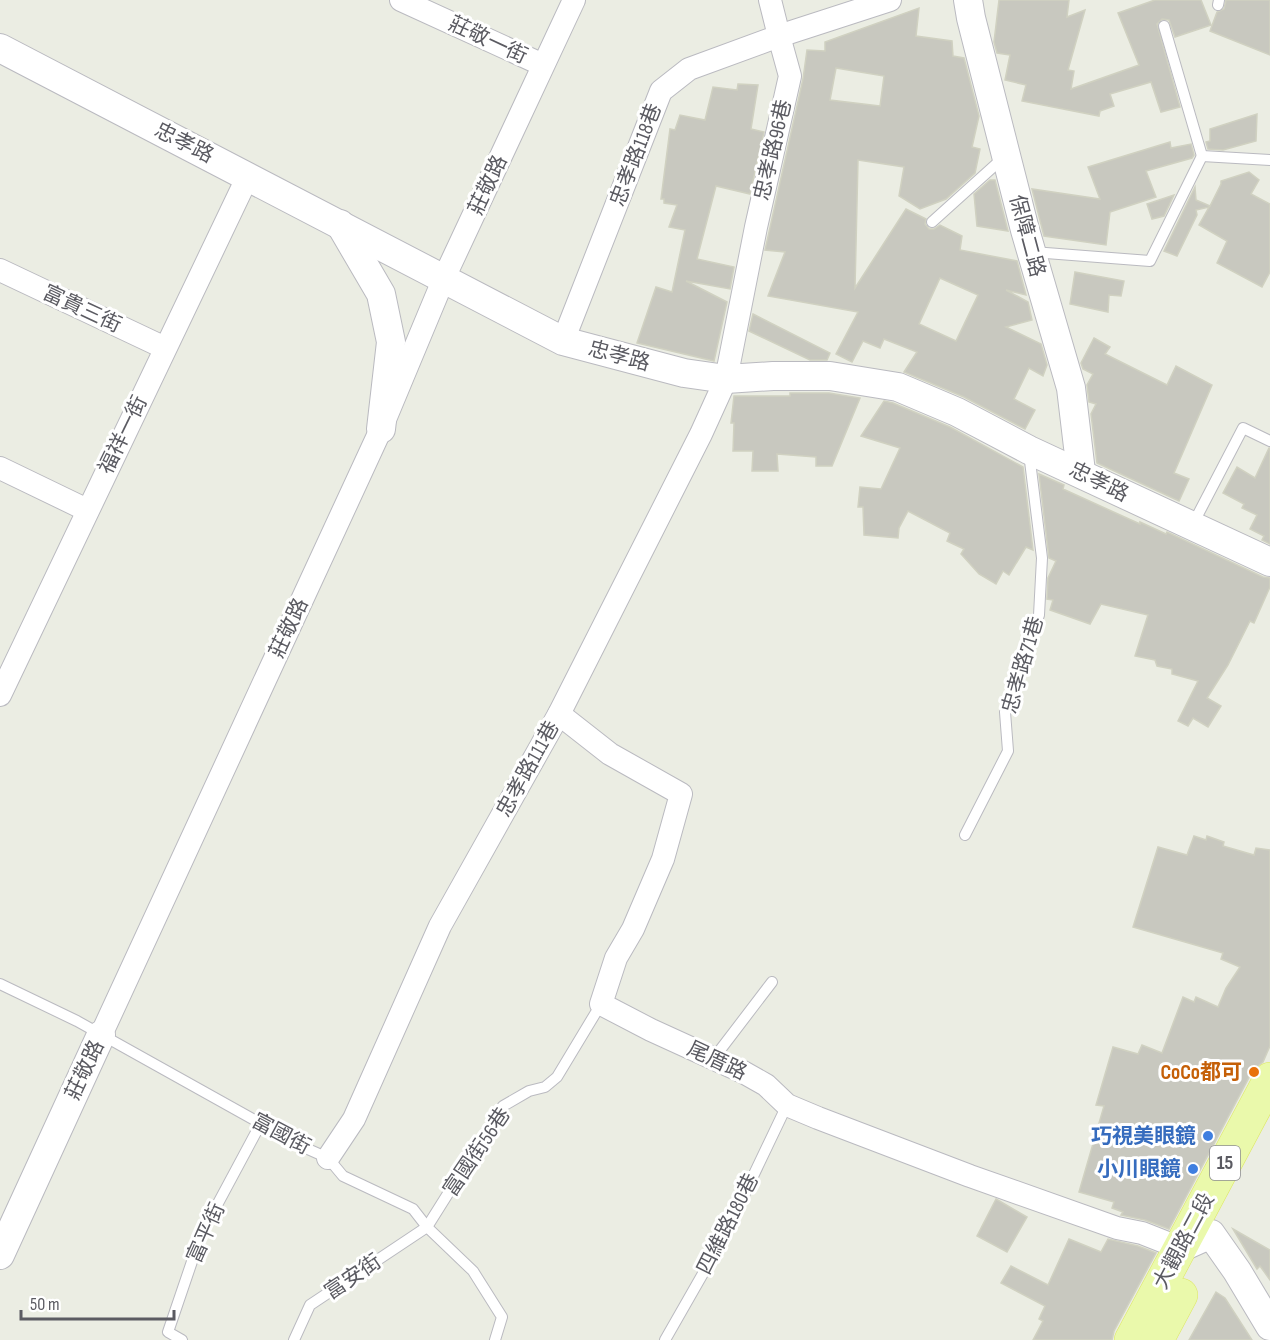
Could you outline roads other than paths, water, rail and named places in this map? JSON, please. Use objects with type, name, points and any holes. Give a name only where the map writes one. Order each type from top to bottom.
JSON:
[{"type":"main road","name":"大觀路二段","points":[[1131,1340],[1270,1079]]},
{"type":"main road","name":"大觀路二段","points":[[1157,1340],[1270,1123]]},
{"type":"street","name":"莊敬一街","points":[[401,0],[543,65]]},
{"type":"street","name":"莊敬路","points":[[0,1255],[381,429],[444,278],[574,0]]},
{"type":"street","name":"忠孝路96巷","points":[[726,379],[756,227],[790,76],[770,0]]},
{"type":"street","points":[[779,36],[890,0]]},
{"type":"street","name":"保障二路","points":[[968,0],[1031,252],[1071,388],[1081,472]]},
{"type":"street","name":"忠孝路118巷","points":[[563,341],[661,92],[689,69],[779,36]]},
{"type":"street","name":"忠孝路","points":[[0,48],[563,341],[684,373],[726,379],[830,376],[898,387],[957,412],[1029,450],[1081,472],[1117,492],[1193,524],[1270,562]]},
{"type":"street","name":"福祥一街","points":[[0,695],[248,176]]},
{"type":"street","points":[[340,224],[381,294],[391,342],[381,429]]},
{"type":"street","name":"富貴三街","points":[[0,270],[165,348]]},
{"type":"street","name":"忠孝路111巷","points":[[328,1158],[354,1119],[440,926],[559,714],[701,434],[726,379]]},
{"type":"street","points":[[0,468],[87,510]]},
{"type":"street","points":[[559,714],[610,754],[681,794],[663,859],[633,929],[616,958],[601,1004]]},
{"type":"street","name":"尾厝路","points":[[601,1004],[766,1085],[787,1105],[970,1176],[1118,1228],[1142,1233],[1180,1248]]},
{"type":"street","points":[[1180,1248],[1211,1234],[1237,1271],[1270,1326]]},
{"type":"lane","points":[[1031,252],[1150,261],[1202,156],[1164,27]]},
{"type":"lane","points":[[932,222],[1007,155]]},
{"type":"lane","points":[[1202,156],[1270,160]]},
{"type":"lane","points":[[1193,524],[1243,428],[1270,441]]},
{"type":"lane","name":"忠孝路71巷","points":[[965,835],[1008,751],[1005,712],[1039,615],[1042,558],[1029,450]]},
{"type":"lane","points":[[714,1058],[772,982]]},
{"type":"lane","name":"富國街","points":[[0,984],[101,1035],[328,1158],[343,1176],[413,1209],[427,1227],[473,1271],[502,1317],[495,1340]]},
{"type":"lane","name":"富國街56巷","points":[[427,1227],[503,1106],[529,1091],[545,1087],[557,1077],[601,1004]]},
{"type":"lane","name":"四維路180巷","points":[[665,1340],[725,1235],[787,1105]]},
{"type":"lane","name":"富平街","points":[[182,1340],[168,1332],[201,1235],[261,1123]]},
{"type":"lane","name":"富安街","points":[[294,1340],[309,1305],[427,1227]]},
{"type":"place","name":"CoCo都可","points":[[1254,1072]]},
{"type":"place","name":"巧視美眼鏡","points":[[1208,1136]]},
{"type":"place","name":"小川眼鏡","points":[[1193,1169]]}]
